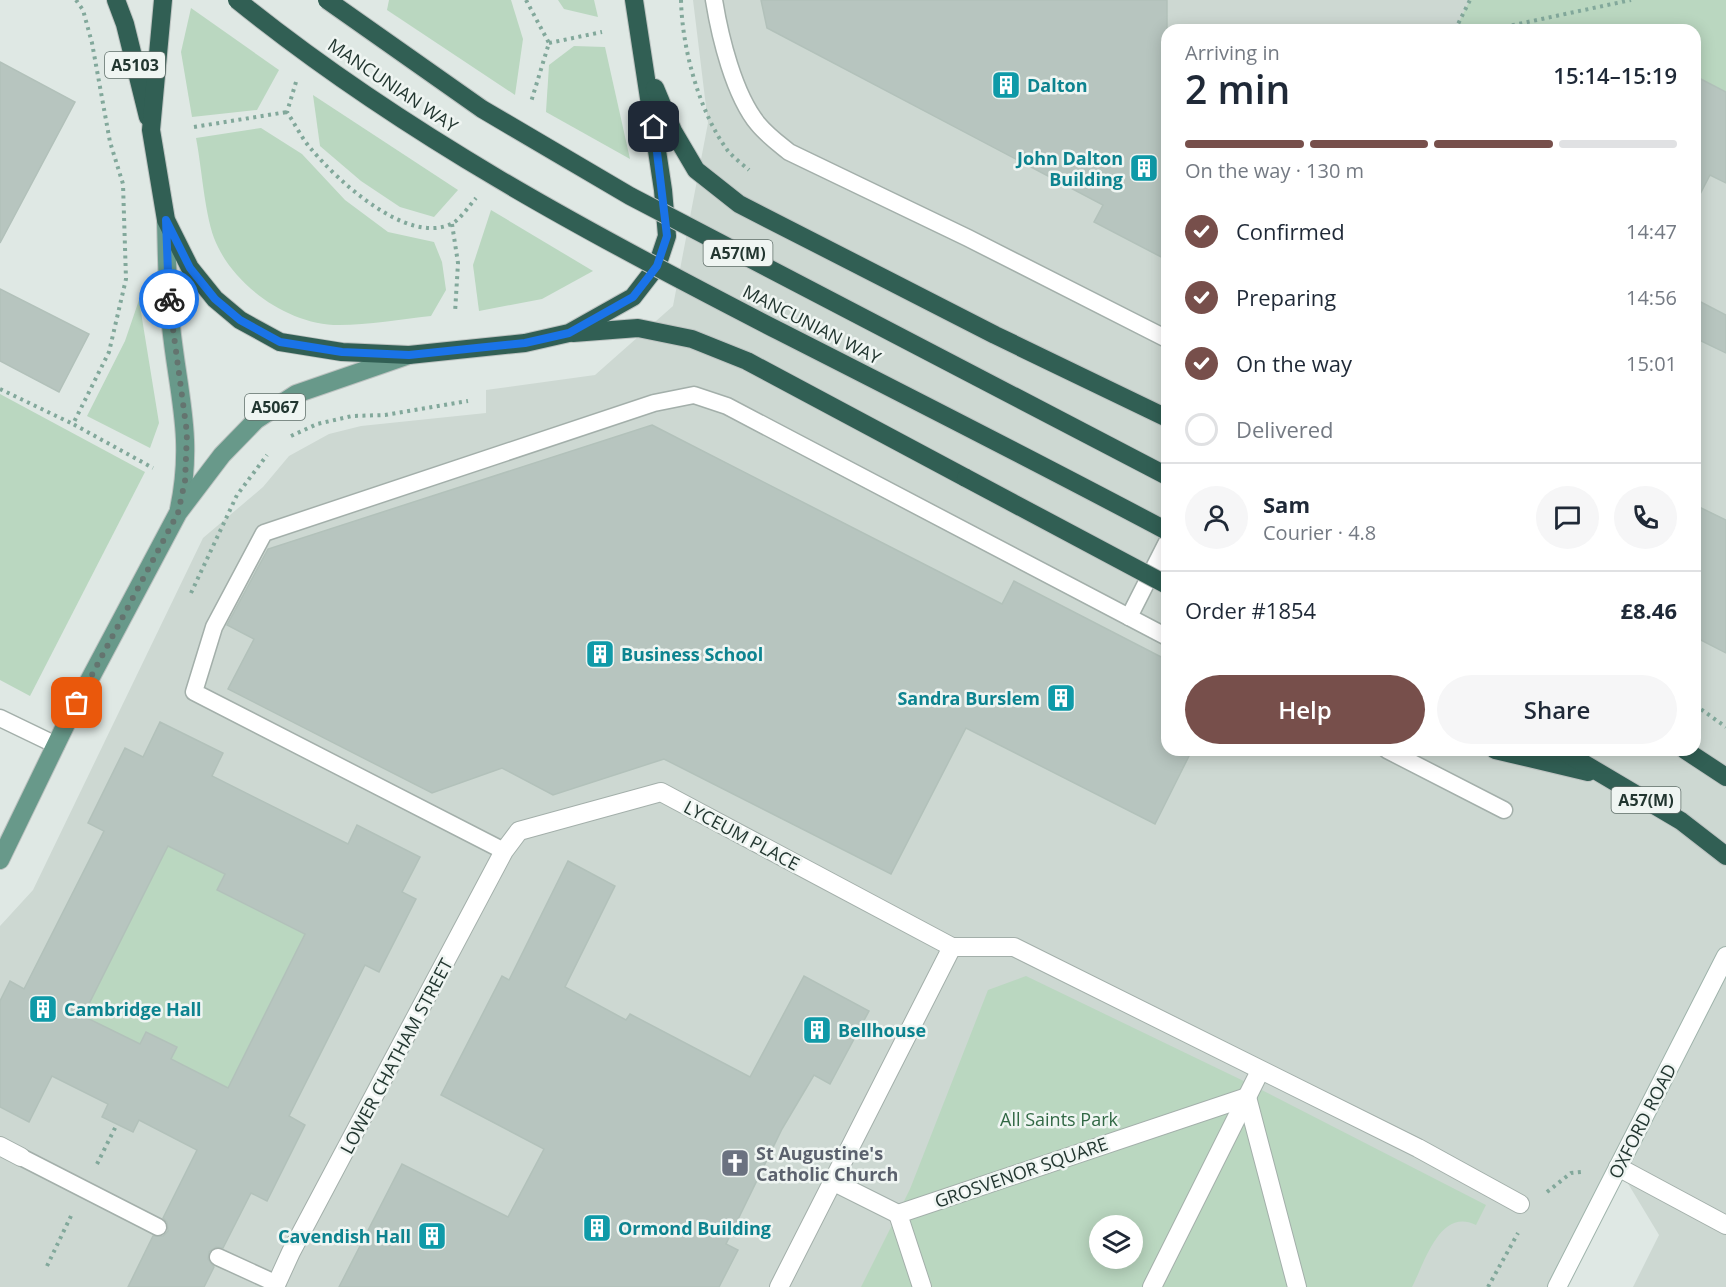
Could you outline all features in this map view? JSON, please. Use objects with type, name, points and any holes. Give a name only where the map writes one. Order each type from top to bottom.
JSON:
[{"type":"highway","name":"A5103","points":[[116,0],[125,24],[151,130],[166,220],[190,268],[215,299],[240,320],[280,342],[342,352],[409,355],[525,343],[569,333],[633,297],[657,266],[667,236],[663,190],[634,0]]},
{"type":"highway","name":"A5103","points":[[151,130],[163,0]]},
{"type":"highway","name":"MANCUNIAN WAY","points":[[237,0],[366,96],[484,172],[625,252],[1161,528]]},
{"type":"highway","name":"MANCUNIAN WAY","points":[[327,0],[482,109],[630,196],[1161,473]]},
{"type":"highway","name":"A57(M)","points":[[645,64],[673,131],[696,170],[739,204],[995,335],[1161,415]]},
{"type":"highway","points":[[569,333],[638,328],[692,339],[747,361],[1161,582]]},
{"type":"highway","name":"A57(M)","points":[[1520,756],[1608,777]]},
{"type":"highway","name":"A57(M)","points":[[1571,756],[1681,821],[1726,856]]},
{"type":"highway","points":[[1694,756],[1726,777]]},
{"type":"main road","name":"A5067","points":[[166,220],[171,326],[187,433],[185,481],[178,513]]},
{"type":"main road","name":"A5067","points":[[1,858],[56,745],[178,513],[222,455],[256,420],[296,394],[409,355]]},
{"type":"street","name":"LYCEUM PLACE","points":[[519,831],[661,792],[952,948]]},
{"type":"street","name":"LOWER CHATHAM STREET","points":[[276,1285],[291,1252],[504,851],[519,831]]},
{"type":"street","points":[[779,1287],[952,948],[1014,947],[1418,1148],[1520,1204]]},
{"type":"street","name":"OXFORD ROAD","points":[[1557,1287],[1726,956]]},
{"type":"street","points":[[1152,1287],[1260,1071]]},
{"type":"street","points":[[1247,1097],[1296,1287]]},
{"type":"street","name":"GROSVENOR SQUARE","points":[[898,1214],[1247,1097]]},
{"type":"street","points":[[0,1146],[21,1157]]},
{"type":"street","points":[[1618,1167],[1726,1225]]},
{"type":"street","points":[[832,1181],[898,1214],[922,1287]]},
{"type":"lane","points":[[714,0],[718,23],[739,89],[752,115],[772,139],[789,152],[968,238],[1161,336]]},
{"type":"lane","points":[[504,851],[194,692],[214,627],[264,533],[654,403],[694,394],[727,406],[1161,634]]},
{"type":"lane","points":[[1129,617],[1161,554]]},
{"type":"lane","points":[[0,718],[56,745]]},
{"type":"lane","points":[[1399,756],[1503,810]]},
{"type":"lane","points":[[21,1157],[158,1227]]},
{"type":"lane","points":[[218,1257],[276,1285]]},
{"type":"path","points":[[73,424],[109,352],[126,279],[123,184],[110,142],[92,43],[83,10],[76,0]]},
{"type":"path","points":[[681,0],[681,18]]},
{"type":"path","points":[[1458,24],[1470,0]]},
{"type":"path","points":[[1518,24],[1630,0]]},
{"type":"path","points":[[549,43],[602,32]]},
{"type":"path","points":[[303,73],[296,82],[287,112],[311,150],[353,190],[394,219],[434,229],[452,224],[475,200]]},
{"type":"path","points":[[194,127],[287,112]]},
{"type":"path","points":[[452,224],[458,263],[455,314]]},
{"type":"path","points":[[0,389],[73,424],[153,468]]},
{"type":"path","points":[[288,437],[317,424],[352,416],[385,415],[468,401]]},
{"type":"path","points":[[190,593],[237,495],[273,448]]},
{"type":"path","points":[[1701,709],[1726,727]]},
{"type":"shaded area","points":[[693,0],[1726,0],[1726,1287],[1633,1287],[1659,1235],[1618,1167],[1557,1287],[0,1287],[0,926],[33,890],[203,538],[263,487],[289,456],[329,434],[361,426],[486,413],[486,390],[595,375],[673,306],[708,123]]},
{"type":"green space","points":[[389,0],[511,0],[523,39],[515,95],[387,10]]},
{"type":"green space","points":[[558,0],[594,0],[598,17],[564,9]]},
{"type":"green space","points":[[1470,0],[1726,0],[1726,92],[1701,79],[1701,24],[1458,24]]},
{"type":"green space","points":[[191,8],[279,70],[257,110],[192,117],[181,52]]},
{"type":"green space","points":[[574,46],[605,47],[630,159],[546,112],[549,65]]},
{"type":"green space","points":[[313,95],[458,190],[434,217],[400,207],[361,181],[320,146]]},
{"type":"green space","points":[[261,128],[302,154],[345,200],[388,232],[434,242],[442,262],[446,290],[431,316],[362,324],[320,323],[282,310],[248,286],[234,271],[222,255],[214,238],[205,202],[196,138]]},
{"type":"green space","points":[[491,210],[593,271],[542,299],[479,311],[473,265]]},
{"type":"green space","points":[[139,300],[159,423],[150,448],[87,416],[125,341]]},
{"type":"green space","points":[[0,394],[145,472],[30,696],[0,680]]},
{"type":"green space","points":[[168,846],[225,874],[217,890],[253,908],[313,919],[228,1088],[171,1059],[177,1047],[146,1032],[140,1044],[83,1016]]},
{"type":"green space","name":"All Saints Park","points":[[1026,976],[1252,1085],[1486,1205],[1476,1225],[1463,1221],[1443,1230],[1428,1252],[1412,1287],[861,1287],[910,1189],[988,990]]},
{"type":"building","name":"Dalton","points":[[761,0],[1167,0],[1167,24],[1161,24],[1161,257],[1094,222],[1103,205],[767,28]]},
{"type":"building","points":[[0,62],[75,102],[0,243]]},
{"type":"building","points":[[1701,79],[1726,92],[1726,183],[1710,175],[1701,192]]},
{"type":"building","points":[[0,289],[89,334],[59,392],[0,361]]},
{"type":"building","points":[[1701,302],[1726,315],[1726,353],[1701,341]]},
{"type":"building","name":"Business School","points":[[652,425],[1002,604],[1014,581],[1161,657],[1161,756],[1189,756],[1155,824],[966,728],[891,874],[664,759],[553,795],[502,768],[432,793],[228,689],[254,639],[227,625],[268,549]]},
{"type":"building","points":[[1701,508],[1726,520],[1726,653],[1701,640]]},
{"type":"building","name":"Cambridge Hall","points":[[160,722],[223,753],[212,776],[348,844],[357,825],[420,857],[402,892],[416,899],[379,972],[365,965],[289,1116],[305,1125],[267,1201],[251,1193],[223,1248],[216,1247],[209,1252],[208,1259],[214,1267],[204,1287],[128,1287],[153,1236],[163,1236],[168,1231],[167,1222],[163,1218],[197,1150],[139,1120],[133,1132],[102,1117],[108,1104],[52,1076],[29,1122],[0,1107],[0,1001],[10,981],[24,989],[104,831],[88,823],[125,748],[143,757]],"holes":[[[168,846],[225,874],[217,890],[305,934],[228,1088],[171,1059],[177,1047],[146,1032],[140,1044],[83,1016]]]},
{"type":"building","points":[[568,861],[615,886],[565,987],[626,1020],[630,1014],[750,1077],[804,976],[869,1011],[830,1084],[814,1075],[782,1129],[726,1244],[738,1250],[719,1287],[339,1287],[402,1164],[508,1217],[544,1149],[441,1095],[502,976],[509,980]]},
{"type":"way so far","points":[[77,703],[178,513],[185,481],[187,433],[169,299]]},
{"type":"place","name":"Dalton","points":[[1006,85]]},
{"type":"place","name":"John Dalton Building","points":[[1144,168]]},
{"type":"place","name":"Business School","points":[[600,654]]},
{"type":"place","name":"Sandra Burslem","points":[[1061,698]]},
{"type":"place","name":"Cambridge Hall","points":[[43,1009]]},
{"type":"place","name":"Bellhouse","points":[[817,1030]]},
{"type":"place","name":"St Augustine's Catholic Church","points":[[735,1163]]},
{"type":"place","name":"Ormond Building","points":[[597,1228]]},
{"type":"place","name":"Cavendish Hall","points":[[432,1236]]},
{"type":"route","points":[[169,299],[166,220],[190,268],[215,299],[240,320],[280,342],[342,352],[409,355],[525,343],[569,333],[633,297],[657,266],[667,236],[654,127]]}]
